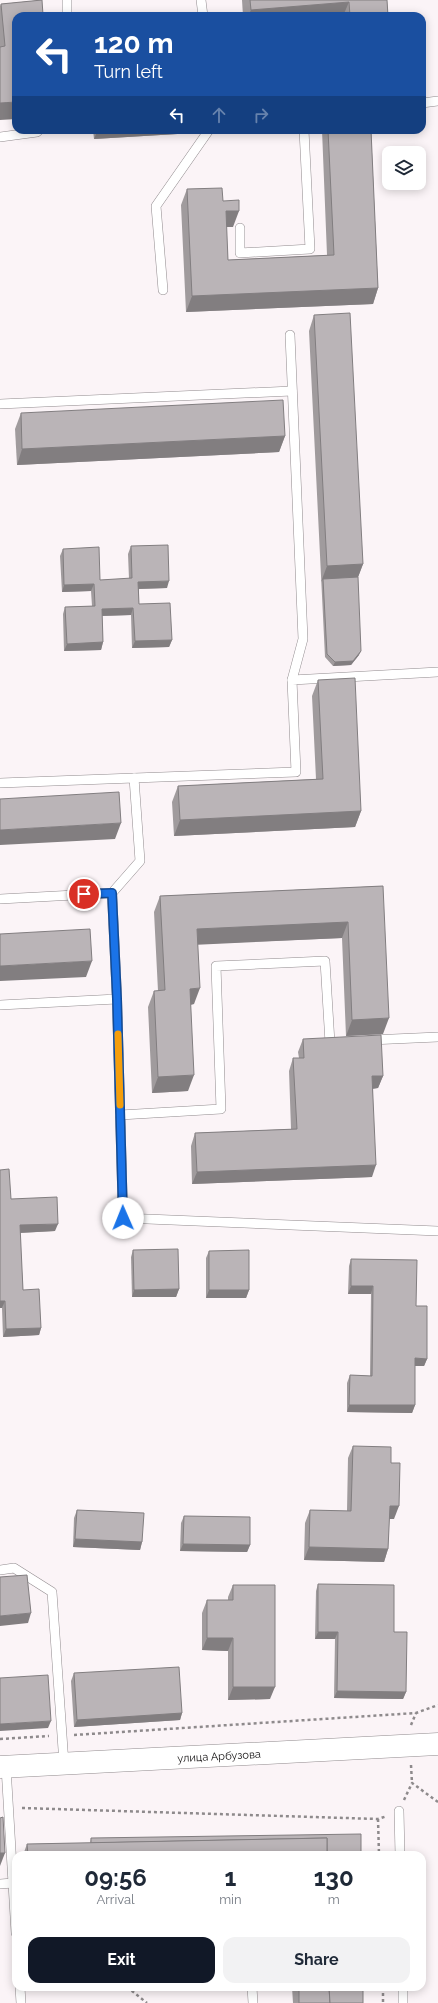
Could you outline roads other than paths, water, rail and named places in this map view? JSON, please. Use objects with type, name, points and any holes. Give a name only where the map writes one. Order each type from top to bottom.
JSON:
[{"type":"street","name":"улица Арбузова","points":[[3,1767],[438,1744]]},
{"type":"lane","points":[[67,0],[67,12]]},
{"type":"lane","points":[[201,0],[202,12]]},
{"type":"lane","points":[[426,102],[438,101]]},
{"type":"lane","points":[[0,137],[22,134]]},
{"type":"lane","points":[[163,290],[156,206],[206,134]]},
{"type":"lane","points":[[240,228],[240,253],[310,250],[304,134]]},
{"type":"lane","points":[[0,783],[296,772],[292,680],[303,639],[290,335]]},
{"type":"lane","points":[[0,404],[292,391]]},
{"type":"lane","points":[[292,680],[438,672]]},
{"type":"lane","points":[[134,778],[140,861],[112,893],[117,999],[123,1218],[438,1231]]},
{"type":"lane","points":[[0,899],[112,893]]},
{"type":"lane","points":[[120,1114],[221,1109],[216,966],[325,961],[330,1043],[345,1042]]},
{"type":"lane","points":[[0,1005],[117,999]]},
{"type":"lane","points":[[361,1041],[438,1037]]},
{"type":"lane","points":[[0,1570],[14,1568],[52,1592],[64,1764]]},
{"type":"lane","points":[[3,1767],[8,1807],[12,1868]]},
{"type":"lane","points":[[399,1811],[400,1851]]},
{"type":"lane","points":[[0,1884],[12,1883]]},
{"type":"lane","points":[[20,1991],[20,2003]]},
{"type":"lane","points":[[252,1991],[253,2003]]},
{"type":"lane","points":[[403,1991],[403,2003]]}]
